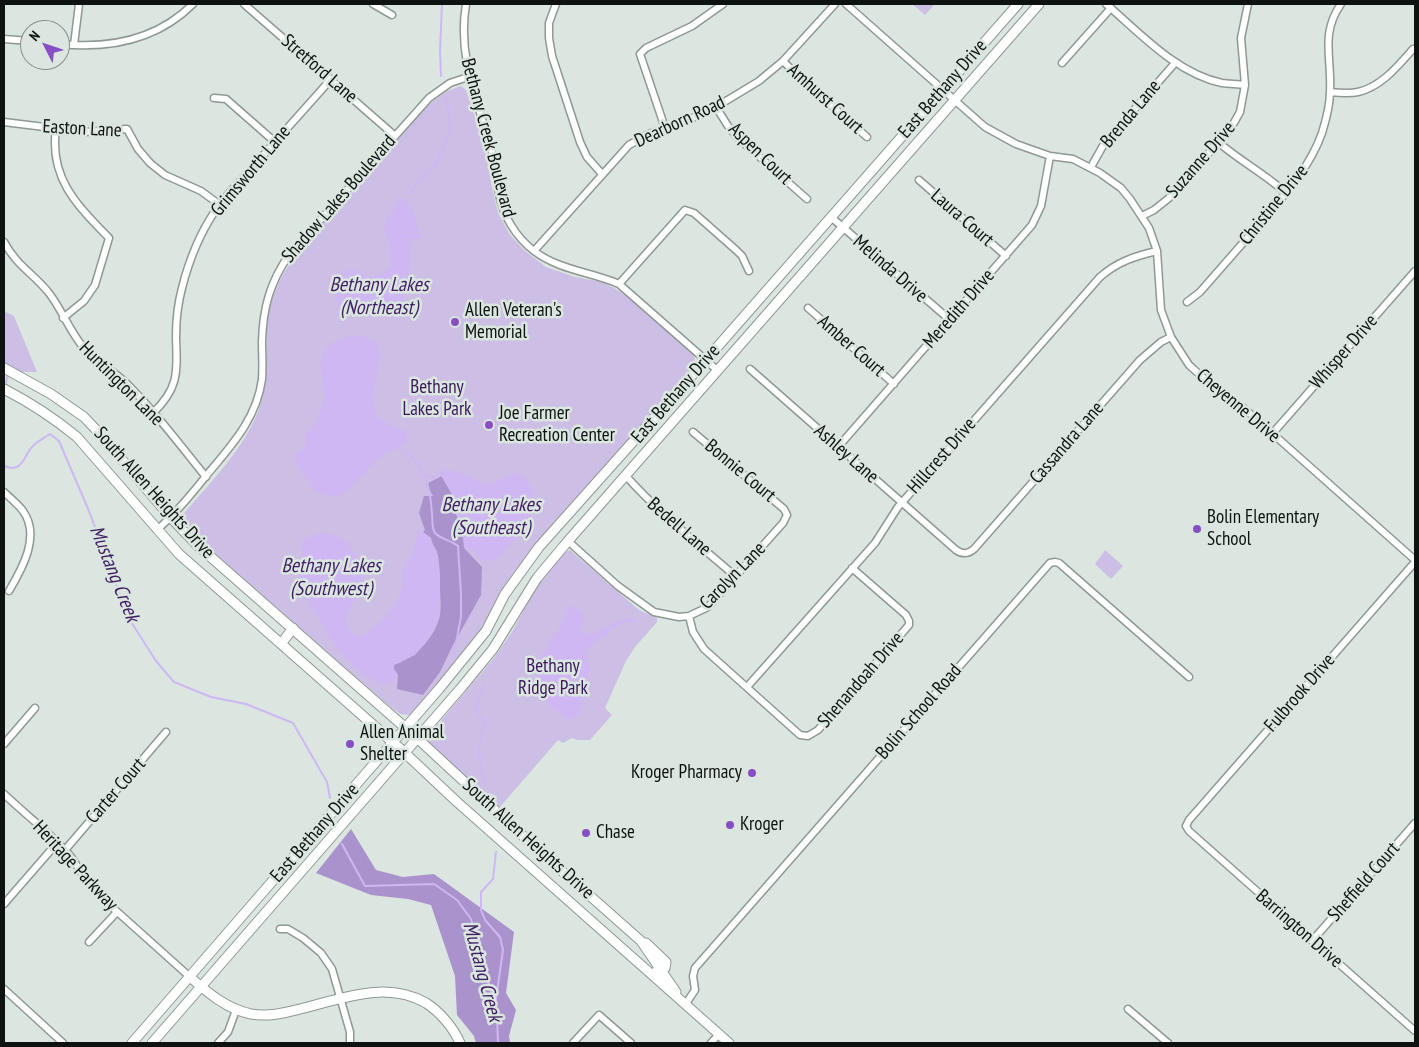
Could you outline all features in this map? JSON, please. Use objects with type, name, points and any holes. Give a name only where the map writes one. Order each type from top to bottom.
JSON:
[{"type":"main road","name":"East Bethany Drive","points":[[132,1043],[140,1039],[190,977],[405,728],[486,631],[505,594],[539,547],[613,463],[637,439],[1018,4]]},
{"type":"main road","name":"East Bethany Drive","points":[[152,1043],[405,753],[493,649],[537,578],[568,541],[956,100],[1038,4]]},
{"type":"main road","name":"South Allen Heights Drive","points":[[4,368],[51,394],[84,417],[170,518],[196,544],[417,738],[537,849],[642,941],[684,1004]]},
{"type":"main road","name":"South Allen Heights Drive","points":[[4,389],[58,421],[77,437],[180,554],[729,1043]]},
{"type":"main road","points":[[613,463],[626,476]]},
{"type":"main road","points":[[281,644],[293,628]]},
{"type":"main road","points":[[526,862],[537,849]]},
{"type":"main road","points":[[613,941],[624,946],[651,968],[660,969]]},
{"type":"main road","points":[[190,977],[213,997],[236,1010],[252,1014],[275,1016],[371,992],[399,993],[431,1006],[453,1030],[460,1043]]},
{"type":"street","points":[[74,45],[80,4]]},
{"type":"street","points":[[70,45],[104,45],[132,40],[165,26],[194,4]]},
{"type":"street","name":"Stretford Lane","points":[[244,4],[394,135]]},
{"type":"street","points":[[373,4],[392,15]]},
{"type":"street","name":"Bethany Creek Boulevard","points":[[466,4],[463,22],[468,77],[492,152],[502,206],[514,230],[534,251],[546,259],[566,268],[619,284],[718,370]]},
{"type":"street","points":[[556,4],[549,23],[552,56],[580,142],[587,156],[602,174]]},
{"type":"street","points":[[665,128],[640,54],[646,48],[692,26],[723,4]]},
{"type":"street","name":"Dearborn Road","points":[[534,251],[629,145],[642,137],[684,122],[716,107],[759,81],[783,61],[835,4]]},
{"type":"street","name":"Cheyenne Drive","points":[[846,4],[985,127],[1009,141],[1050,156],[1073,159],[1108,178],[1121,188],[1149,228],[1157,251],[1159,296],[1163,315],[1171,337],[1189,364],[1204,380],[1232,399],[1415,561]]},
{"type":"street","name":"Suzanne Drive","points":[[1142,216],[1154,210],[1169,198],[1231,128],[1240,112],[1245,84],[1241,38],[1248,4]]},
{"type":"street","name":"Christine Drive","points":[[1187,302],[1200,292],[1286,193],[1311,159],[1322,134],[1328,112],[1330,92],[1328,34],[1332,18],[1341,4]]},
{"type":"street","points":[[1062,63],[1109,6],[1176,63],[1213,80],[1224,83],[1245,84]]},
{"type":"street","points":[[4,39],[20,40]]},
{"type":"street","points":[[1330,92],[1357,92],[1367,89],[1387,76],[1413,49]]},
{"type":"street","name":"Amhurst Court","points":[[783,61],[867,137]]},
{"type":"street","name":"Brenda Lane","points":[[1091,168],[1104,144],[1176,63]]},
{"type":"street","name":"Shadow Lakes Boulevard","points":[[158,530],[188,500],[235,443],[255,404],[262,380],[262,338],[267,302],[277,273],[298,244],[416,111],[440,89],[450,83],[468,77]]},
{"type":"street","name":"Grimsworth Lane","points":[[152,413],[163,403],[170,392],[175,378],[178,356],[176,323],[181,290],[188,265],[202,234],[220,204],[331,79]]},
{"type":"street","points":[[214,98],[226,99],[275,142]]},
{"type":"street","name":"Aspen Court","points":[[716,107],[737,137],[807,199]]},
{"type":"street","name":"Easton Lane","points":[[4,122],[85,132],[127,129],[138,149],[150,163],[165,175],[201,191],[220,204]]},
{"type":"street","points":[[56,129],[55,153],[62,180],[82,210],[109,238],[95,285],[84,301],[63,318]]},
{"type":"street","points":[[1218,142],[1234,156],[1268,178],[1286,193]]},
{"type":"street","name":"Meredith Drive","points":[[838,447],[1026,234],[1037,216],[1043,197],[1050,156]]},
{"type":"street","name":"Laura Court","points":[[918,180],[1006,256]]},
{"type":"street","points":[[619,284],[685,210],[694,213],[736,250],[742,256],[750,271]]},
{"type":"street","name":"Melinda Drive","points":[[831,217],[950,320]]},
{"type":"street","name":"Huntington Lane","points":[[4,242],[16,262],[56,302],[63,318],[84,348],[96,360],[124,381],[206,476]]},
{"type":"street","name":"Hillcrest Drive","points":[[747,687],[876,543],[886,524],[902,503],[1100,276],[1117,263],[1157,251]]},
{"type":"street","name":"Whisper Drive","points":[[1272,434],[1415,271]]},
{"type":"street","name":"Amber Court","points":[[808,308],[894,384]]},
{"type":"street","name":"Cassandra Lane","points":[[968,553],[974,549],[1140,360],[1161,342],[1171,337]]},
{"type":"street","name":"Ashley Lane","points":[[750,369],[956,550],[963,554],[968,553]]},
{"type":"street","name":"Bonnie Court","points":[[693,432],[786,511]]},
{"type":"street","name":"Bedell Lane","points":[[626,476],[675,525],[736,576]]},
{"type":"street","points":[[4,492],[24,512],[30,527],[29,546],[24,565],[9,591]]},
{"type":"street","name":"Carolyn Lane","points":[[568,541],[618,586],[648,609],[666,615],[688,616],[708,607],[783,523],[787,518],[786,511]]},
{"type":"street","name":"Fulbrook Drive","points":[[1186,826],[1195,812],[1415,561]]},
{"type":"street","name":"Bolin School Road","points":[[684,1004],[695,990],[693,976],[695,968],[1050,563],[1059,563],[1189,677]]},
{"type":"street","name":"Shenandoah Drive","points":[[747,687],[800,735],[808,736],[818,730],[905,630],[909,621],[906,615],[852,568]]},
{"type":"street","points":[[688,616],[693,632],[704,648],[747,687]]},
{"type":"street","points":[[4,744],[35,708]]},
{"type":"street","name":"Carter Court","points":[[65,850],[166,732]]},
{"type":"street","name":"Heritage Parkway","points":[[4,794],[65,850],[76,863],[86,882],[190,977]]},
{"type":"street","name":"Sheffield Court","points":[[1312,941],[1415,823]]},
{"type":"street","name":"Barrington Drive","points":[[1186,826],[1189,832],[1415,1031]]},
{"type":"street","points":[[4,904],[57,842]]},
{"type":"street","points":[[89,942],[117,912]]},
{"type":"street","points":[[280,929],[288,929],[303,938],[321,953],[332,969],[342,999],[350,1032],[350,1043]]},
{"type":"street","points":[[4,989],[63,1043]]},
{"type":"street","points":[[1128,1009],[1168,1043]]},
{"type":"street","points":[[218,1043],[228,1032],[236,1010]]},
{"type":"street","points":[[573,1043],[599,1015],[631,1043]]},
{"type":"street","points":[[711,1043],[719,1034]]},
{"type":"green space","points":[[912,4],[935,4],[925,15]]},
{"type":"green space","name":"Bethany Lakes Park","points":[[461,86],[466,90],[486,152],[498,213],[510,235],[525,251],[546,267],[575,277],[602,282],[616,289],[629,298],[693,354],[695,359],[692,367],[528,555],[516,571],[478,635],[410,715],[400,714],[387,704],[214,553],[181,517],[236,451],[260,406],[265,387],[268,318],[274,295],[283,274],[296,254],[428,105],[447,91]]},
{"type":"green space","points":[[4,311],[14,316],[37,372],[21,372],[4,364]]},
{"type":"green space","name":"Bethany Ridge Park","points":[[570,550],[639,610],[657,618],[657,622],[635,647],[626,661],[605,708],[612,715],[590,740],[572,738],[563,743],[558,740],[499,808],[428,743],[426,738],[494,658],[512,632],[534,591],[564,553]]},
{"type":"green space","points":[[1105,550],[1123,566],[1111,579],[1095,564]]},
{"type":"shaded area","points":[[442,476],[453,496],[450,502],[460,524],[464,548],[482,567],[481,595],[440,672],[423,695],[397,689],[398,675],[394,665],[409,658],[422,647],[436,627],[440,615],[438,556],[431,538],[423,532],[425,530],[419,513],[424,496],[433,496],[426,484]]},
{"type":"shaded area","points":[[351,829],[376,870],[403,877],[434,874],[514,932],[506,993],[516,1010],[509,1036],[510,1043],[476,1043],[474,1036],[457,1015],[455,976],[431,905],[408,899],[371,895],[316,873]]},
{"type":"water","name":"Bethany Lakes (Northeast)","points":[[398,196],[405,200],[412,209],[420,235],[420,239],[411,239],[411,255],[406,292],[399,307],[390,314],[383,317],[365,316],[340,305],[335,296],[334,282],[342,273],[352,269],[372,277],[385,273],[391,264],[390,245],[384,230],[387,218],[392,215],[395,208]]},
{"type":"water","points":[[356,336],[370,339],[378,346],[380,355],[373,392],[373,405],[378,416],[387,424],[405,431],[406,437],[402,445],[379,458],[344,493],[329,496],[314,490],[299,468],[296,453],[305,446],[305,434],[315,425],[319,417],[324,394],[321,368],[323,353],[336,341]]},
{"type":"water","name":"Bethany Lakes (Southeast)","points":[[441,470],[457,471],[480,482],[491,484],[514,473],[522,476],[531,486],[534,499],[528,521],[498,558],[484,560],[474,551],[464,548],[460,524],[450,502],[453,496],[440,474]]},
{"type":"water","name":"Bethany Lakes (Southwest)","points":[[419,532],[423,532],[431,538],[432,545],[437,552],[440,576],[439,618],[427,641],[415,655],[394,665],[398,675],[388,684],[374,680],[347,659],[335,645],[315,613],[300,585],[299,576],[304,560],[301,543],[312,536],[324,534],[338,537],[350,546],[356,557],[362,584],[349,609],[347,625],[354,635],[362,636],[369,633],[374,626],[381,622],[390,612],[398,598],[403,583],[402,571],[411,557]]},
{"type":"water","points":[[570,605],[574,606],[584,615],[581,633],[595,632],[622,620],[636,619],[635,623],[628,622],[612,628],[604,637],[600,637],[588,649],[586,657],[590,671],[585,682],[582,705],[577,715],[567,719],[548,703],[540,693],[536,683],[535,667],[559,628]]},
{"type":"waterway","points":[[441,76],[442,4]]},
{"type":"waterway","points":[[409,196],[418,181],[436,164],[451,129],[446,96]]},
{"type":"waterway","name":"Mustang Creek","points":[[4,352],[6,365]]},
{"type":"waterway","name":"Mustang Creek","points":[[5,387],[8,374]]},
{"type":"waterway","name":"Mustang Creek","points":[[4,466],[11,468],[19,466],[33,446],[50,434],[59,441],[89,511],[128,617],[156,661],[174,682],[211,697],[246,704],[293,723],[327,782],[330,798]]},
{"type":"waterway","points":[[402,449],[417,463],[426,478],[435,533],[458,546],[461,617],[453,658]]},
{"type":"waterway","points":[[425,475],[432,478],[437,475]]},
{"type":"waterway","points":[[485,684],[476,707],[478,714],[486,723],[479,746],[485,783]]},
{"type":"waterway","name":"Mustang Creek","points":[[342,844],[365,886],[434,884],[457,900],[471,919],[479,945],[497,1016],[498,1043]]},
{"type":"waterway","points":[[494,1002],[503,950],[500,937],[485,920],[481,910],[481,892],[493,879],[496,852]]},
{"type":"place","name":"Allen Veteran's Memorial","points":[[455,322]]},
{"type":"place","name":"Joe Farmer Recreation Center","points":[[489,425]]},
{"type":"place","name":"Bolin Elementary School","points":[[1197,529]]},
{"type":"place","name":"Allen Animal Shelter","points":[[350,744]]},
{"type":"place","name":"Kroger Pharmacy","points":[[752,773]]},
{"type":"place","name":"Kroger","points":[[730,825]]},
{"type":"place","name":"Chase","points":[[586,833]]}]
